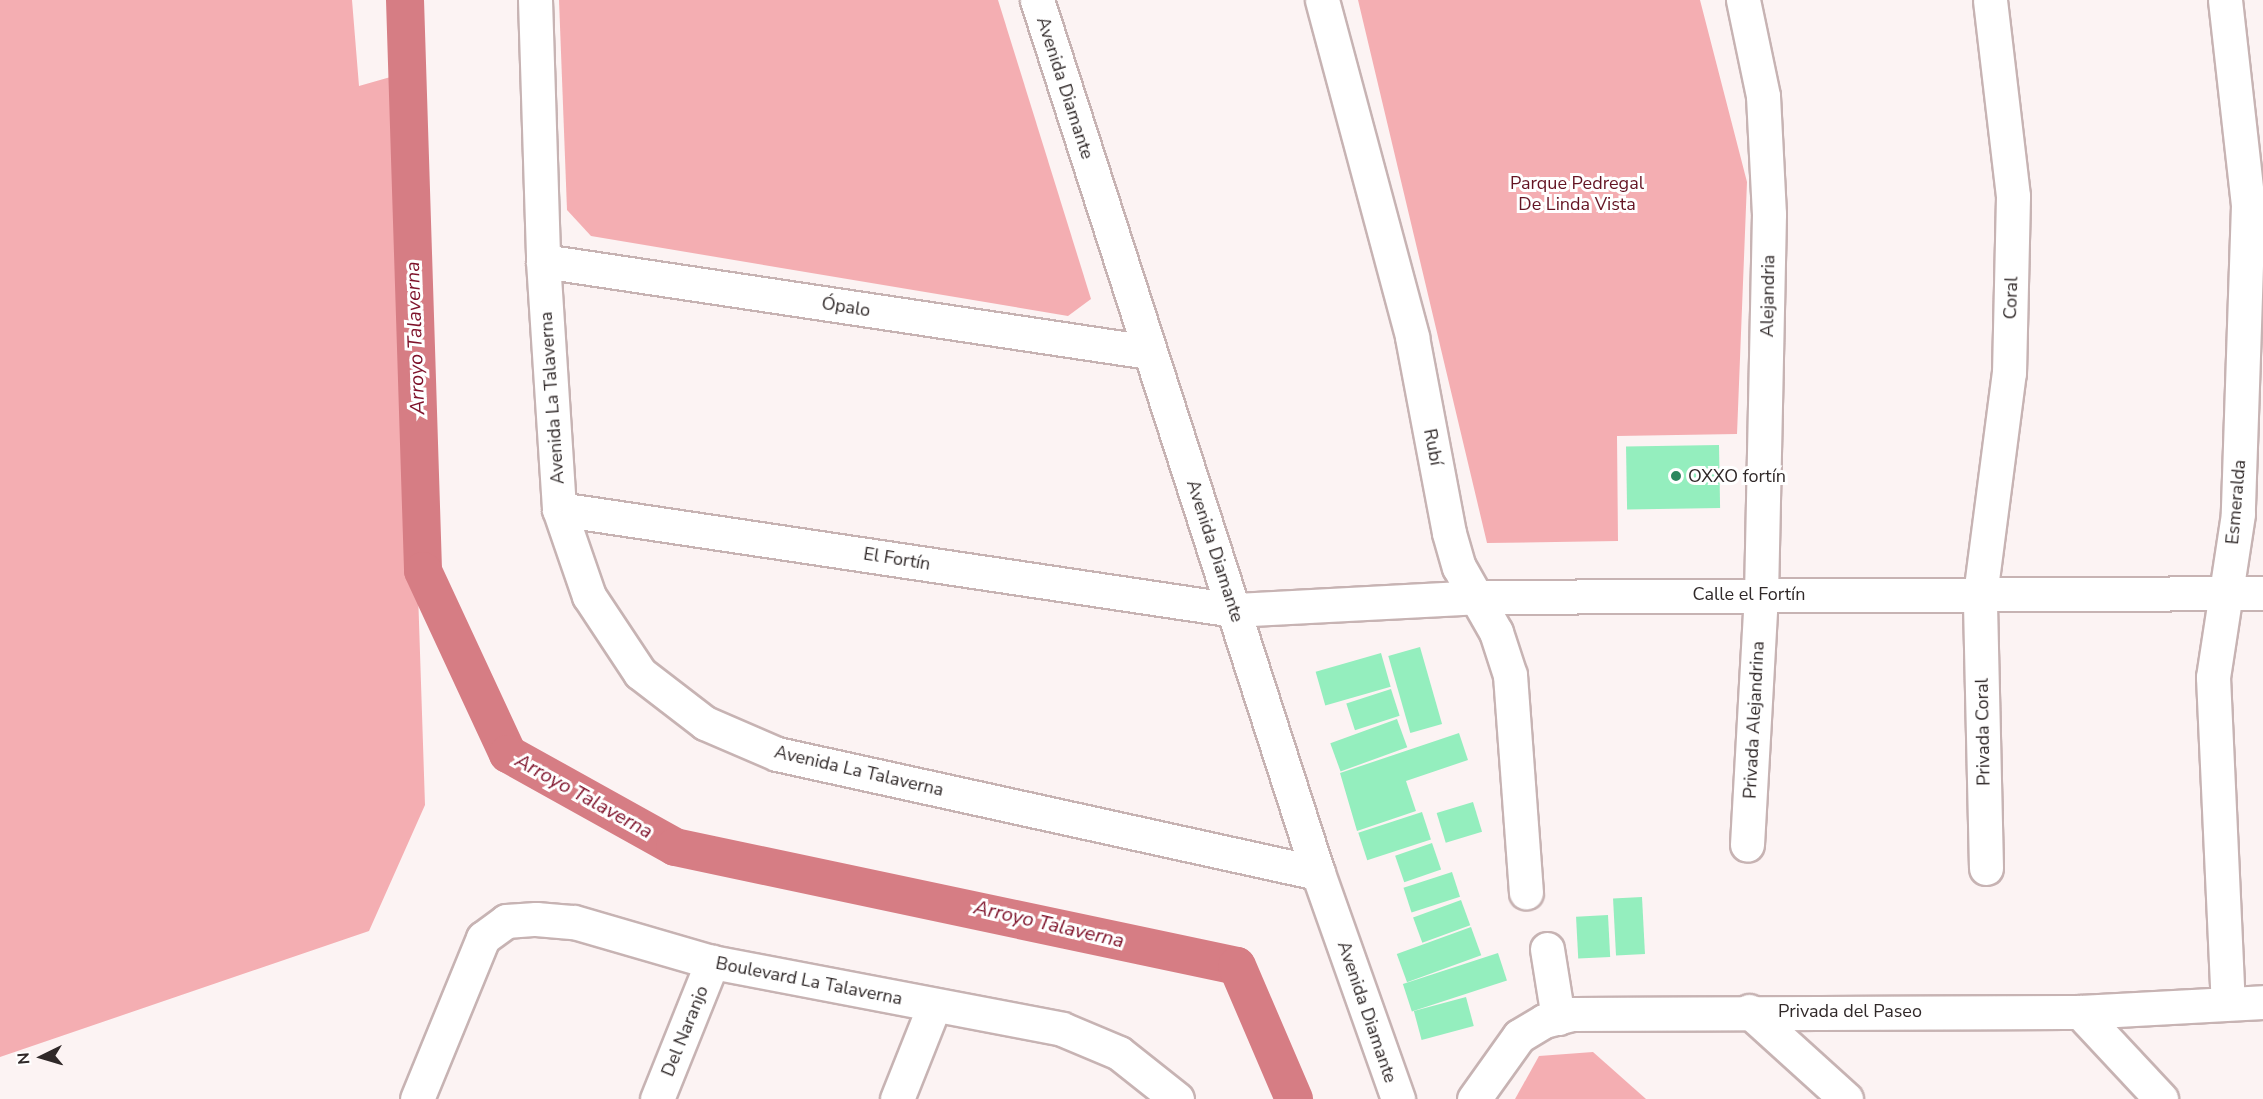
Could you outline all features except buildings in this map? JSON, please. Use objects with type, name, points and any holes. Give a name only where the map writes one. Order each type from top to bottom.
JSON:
[{"type":"street","name":"Avenida La Talaverna","points":[[535,0],[543,261],[559,509],[589,596],[640,673],[705,723],[777,754],[1318,873]]},
{"type":"street","name":"Avenida Diamante","points":[[1037,0],[1318,873],[1398,1099]]},
{"type":"street","name":"Rubí","points":[[1322,0],[1412,337],[1449,533],[1459,567],[1479,597],[1510,675],[1526,892]]},
{"type":"street","name":"Alejandria","points":[[1743,0],[1762,96],[1769,214],[1761,594]]},
{"type":"street","name":"Coral","points":[[1980,595],[2009,373],[2013,207],[1990,0]]},
{"type":"street","name":"Esmeralda","points":[[2225,0],[2248,205],[2238,514],[2213,677],[2228,1003]]},
{"type":"street","name":"Ópalo","points":[[543,261],[1149,352]]},
{"type":"street","name":"El Fortín","points":[[559,509],[1234,610]]},
{"type":"street","name":"Calle el Fortín","points":[[1234,610],[1479,597],[2263,593]]},
{"type":"street","name":"Privada Alejandrina","points":[[1747,845],[1761,594]]},
{"type":"street","name":"Privada Coral","points":[[1980,595],[1986,868]]},
{"type":"street","name":"Boulevard La Talaverna","points":[[417,1099],[459,987],[483,938],[506,921],[574,922],[712,962],[1062,1029],[1144,1086],[1177,1099]]},
{"type":"street","points":[[1547,949],[1558,1017]]},
{"type":"street","name":"Del Naranjo","points":[[657,1099],[712,962]]},
{"type":"street","name":"Privada del Paseo","points":[[1474,1099],[1519,1036],[1558,1017],[1613,1010],[2080,1012],[2263,1002]]},
{"type":"street","points":[[897,1099],[934,1006]]},
{"type":"street","points":[[1749,1011],[1846,1099]]},
{"type":"street","points":[[2080,1012],[2161,1099]]},
{"type":"green space","points":[[0,0],[352,0],[359,86],[401,74],[425,805],[369,931],[0,1057]]},
{"type":"green space","points":[[559,0],[998,0],[1091,299],[1068,316],[591,236],[567,210]]},
{"type":"green space","name":"Parque Pedregal De Linda Vista","points":[[1358,0],[1700,0],[1747,182],[1737,434],[1617,436],[1618,541],[1487,543]]},
{"type":"green space","points":[[1593,1052],[1646,1099],[1515,1099],[1539,1056]]},
{"type":"waterway","name":"Arroyo Talaverna","points":[[405,0],[423,571],[508,754],[675,847],[1237,966],[1294,1099]]},
{"type":"place","name":"OXXO fortín","points":[[1676,476]]}]
